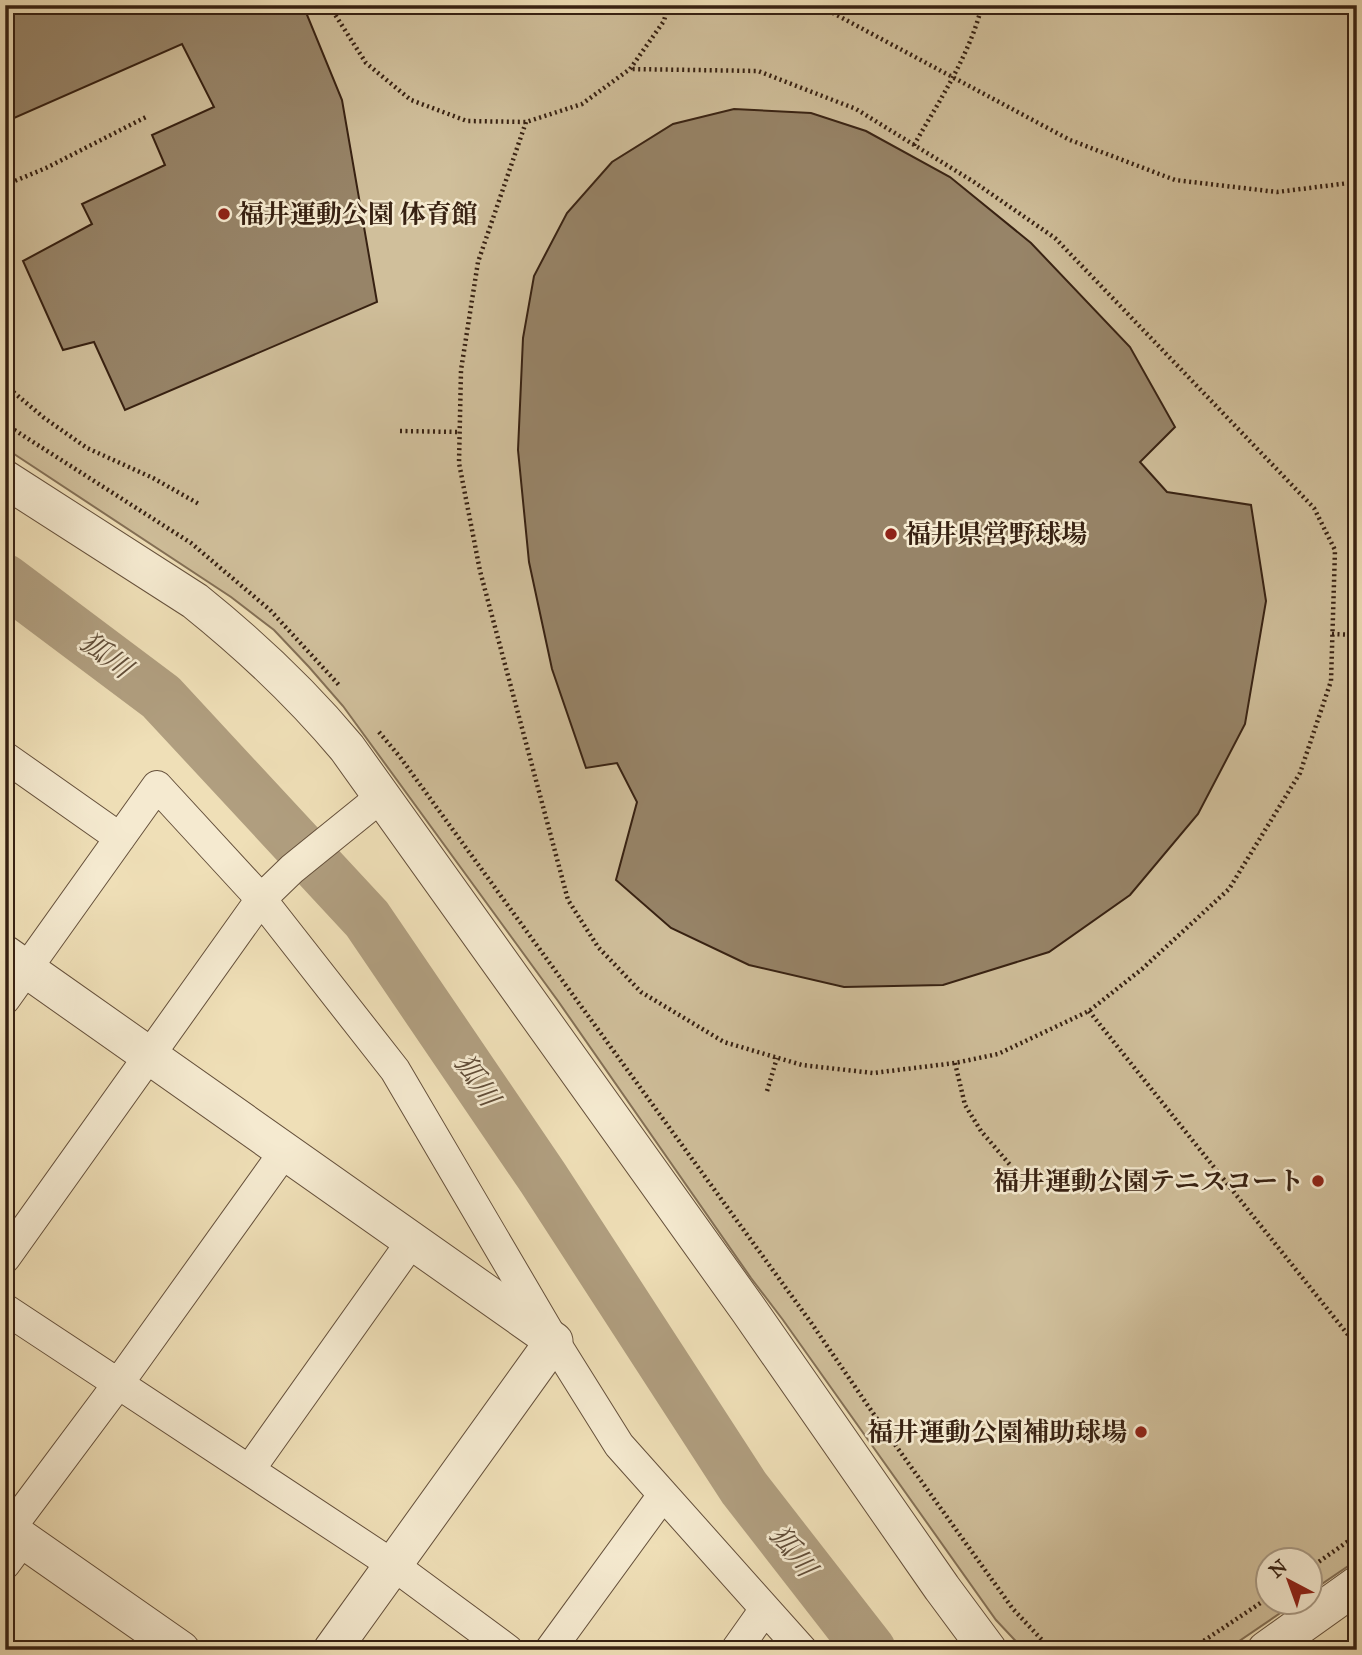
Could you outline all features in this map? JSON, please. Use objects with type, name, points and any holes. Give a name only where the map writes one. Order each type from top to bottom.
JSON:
[{"type":"street","points":[[5,479],[195,601],[223,623],[275,669],[347,748],[371,804],[748,1309],[988,1650]]},
{"type":"street","points":[[5,757],[120,838]]},
{"type":"street","points":[[5,999],[16,962],[120,838],[157,786],[261,899],[395,1070],[554,1341],[619,1445],[802,1650]]},
{"type":"street","points":[[5,1258],[261,899],[292,869],[371,804]]},
{"type":"street","points":[[16,962],[554,1341]]},
{"type":"street","points":[[158,1643],[10,1541],[118,1384],[285,1151]]},
{"type":"street","points":[[250,1469],[412,1241]]},
{"type":"street","points":[[5,1309],[393,1565],[508,1650]]},
{"type":"street","points":[[332,1650],[554,1341]]},
{"type":"street","points":[[550,1650],[663,1495]]},
{"type":"street","points":[[1266,1650],[1357,1585]]},
{"type":"street","points":[[736,1650],[765,1609]]},
{"type":"path","points":[[332,5],[334,13],[366,63],[411,100],[467,121],[526,121],[582,104],[629,69],[664,21],[668,5]]},
{"type":"path","points":[[818,5],[1070,140],[1175,180],[1278,191],[1357,182]]},
{"type":"path","points":[[914,145],[953,77],[978,22],[982,5]]},
{"type":"path","points":[[526,121],[478,262],[461,370],[459,463],[480,571],[568,900],[598,947],[641,992],[724,1042],[802,1065],[873,1073],[955,1063],[998,1054],[1089,1011],[1142,969],[1230,888],[1300,773],[1331,681],[1335,550],[1314,508],[1055,238],[974,182],[856,109],[758,71],[629,69]]},
{"type":"path","points":[[5,185],[46,168],[146,117]]},
{"type":"path","points":[[5,385],[43,417],[88,448],[153,478],[199,504]]},
{"type":"path","points":[[5,424],[201,551],[270,610],[340,686]]},
{"type":"path","points":[[400,431],[460,432]]},
{"type":"path","points":[[1332,634],[1357,635]]},
{"type":"path","points":[[374,726],[417,779],[805,1314],[1013,1609],[1055,1650]]},
{"type":"path","points":[[1089,1011],[1357,1346]]},
{"type":"path","points":[[767,1091],[777,1058]]},
{"type":"path","points":[[955,1063],[965,1105],[981,1131],[1011,1166]]},
{"type":"path","points":[[1324,1558],[1357,1535]]},
{"type":"path","points":[[1190,1650],[1254,1607]]},
{"type":"shaded area","points":[[5,5],[1357,5],[1357,1560],[1324,1582],[1324,1546],[1254,1546],[1254,1616],[1276,1616],[1226,1650],[1024,1650],[996,1620],[751,1278],[558,1001],[343,706],[274,630],[231,597],[5,448]]},
{"type":"building","name":"福井運動公園 体育館","points":[[5,5],[303,5],[342,100],[377,302],[125,410],[94,342],[63,350],[23,261],[92,224],[82,204],[165,165],[152,135],[214,107],[182,44],[5,122]]},
{"type":"building","name":"福井県営野球場","points":[[734,109],[811,113],[866,131],[950,177],[1031,243],[1130,347],[1175,427],[1140,462],[1167,492],[1251,505],[1266,601],[1245,724],[1198,814],[1130,895],[1049,952],[943,985],[844,987],[749,965],[671,928],[616,880],[637,802],[617,763],[586,768],[552,669],[529,562],[518,450],[523,338],[534,276],[567,213],[612,162],[673,124]]},
{"type":"waterway","name":"狐川","points":[[5,580],[161,697],[367,919],[543,1178],[744,1488],[870,1650]]},
{"type":"place","name":"福井運動公園 体育館","points":[[224,214]]},
{"type":"place","name":"福井県営野球場","points":[[891,534]]},
{"type":"place","name":"福井運動公園テニスコート","points":[[1318,1181]]},
{"type":"place","name":"福井運動公園補助球場","points":[[1141,1432]]}]
